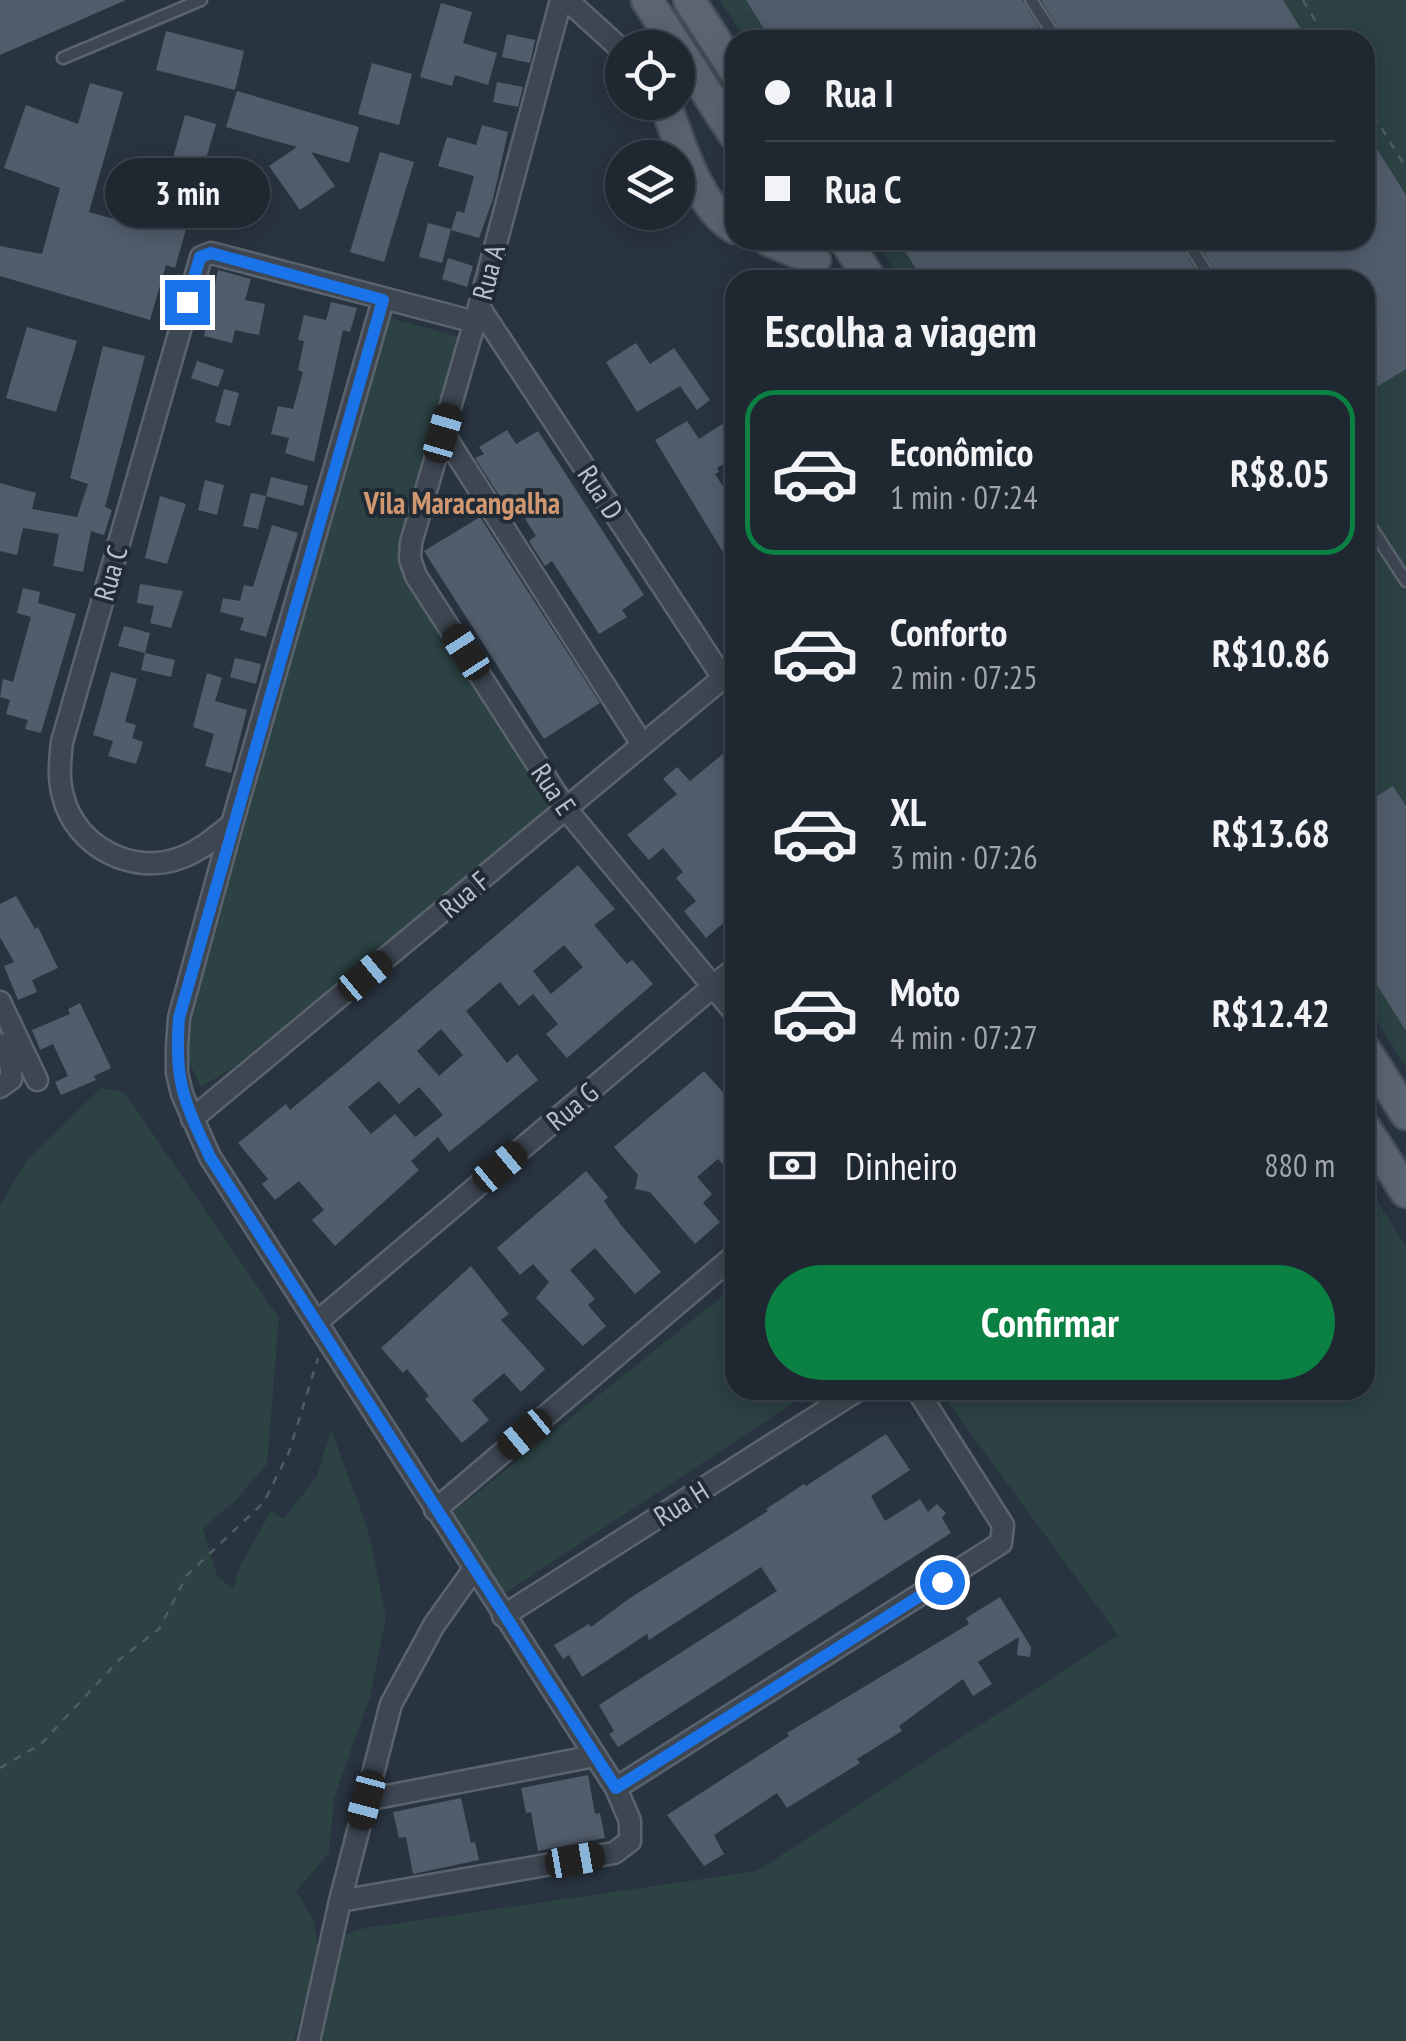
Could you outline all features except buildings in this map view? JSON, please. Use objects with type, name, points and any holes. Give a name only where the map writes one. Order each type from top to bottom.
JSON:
[{"type":"main road","points":[[648,1],[652,30]]},
{"type":"main road","points":[[648,1],[725,120]]},
{"type":"main road","points":[[696,2],[725,53]]},
{"type":"main road","points":[[671,120],[682,154],[711,204],[725,218]]},
{"type":"main road","points":[[792,250],[815,260]]},
{"type":"main road","points":[[1375,1066],[1406,1114]]},
{"type":"main road","points":[[1375,1144],[1406,1192]]},
{"type":"street","points":[[564,0],[605,35]]},
{"type":"street","name":"Rua A","points":[[410,543],[564,0]]},
{"type":"street","name":"Rua C","points":[[232,824],[205,846],[182,858],[145,864],[122,859],[102,850],[70,816],[63,796],[60,758],[197,265],[200,257],[211,253],[383,300]]},
{"type":"street","points":[[340,1901],[614,1853],[630,1841],[631,1832],[616,1788],[210,1157],[177,1073],[179,1018],[383,300],[477,314]]},
{"type":"street","name":"Rua D","points":[[477,314],[725,667]]},
{"type":"street","points":[[443,433],[642,744]]},
{"type":"street","name":"Rua E","points":[[410,543],[416,576],[566,809],[725,1001]]},
{"type":"street","name":"Rua F","points":[[192,1119],[725,676]]},
{"type":"street","name":"Rua G","points":[[317,1322],[725,977]]},
{"type":"street","points":[[0,1002],[37,1080]]},
{"type":"street","points":[[0,1044],[12,1073],[11,1079],[0,1087]]},
{"type":"street","points":[[435,1510],[725,1264]]},
{"type":"street","name":"Rua H","points":[[503,1616],[842,1400]]},
{"type":"street","points":[[616,1788],[1001,1543],[1003,1525],[924,1400]]},
{"type":"street","points":[[309,2041],[340,1901],[392,1704],[434,1625],[474,1570]]},
{"type":"street","points":[[366,1800],[595,1756]]},
{"type":"lane","points":[[63,58],[201,0]]},
{"type":"lane","points":[[1031,0],[1050,30]]},
{"type":"lane","points":[[1375,533],[1406,581]]},
{"type":"path","points":[[1303,0],[1321,30]]},
{"type":"path","points":[[1375,117],[1406,168]]},
{"type":"path","points":[[0,1768],[42,1744],[120,1659],[159,1628],[187,1576],[264,1502],[289,1452],[320,1348],[330,1342]]},
{"type":"green space","points":[[720,0],[1406,0],[1406,1067],[1375,1019],[1375,270],[894,270],[882,250],[1375,250],[1375,30],[740,30]]},
{"type":"green space","points":[[387,317],[460,337],[399,545],[403,568],[554,806],[234,1067],[201,1087],[189,1062],[188,1022]]},
{"type":"green space","points":[[101,1088],[125,1093],[279,1318],[267,1464],[235,1501],[203,1528],[217,1576],[233,1589],[240,1566],[271,1511],[284,1519],[317,1476],[331,1429],[368,1530],[386,1617],[370,1697],[334,1798],[329,1853],[296,1891],[314,1920],[318,1951],[294,2041],[0,2041],[0,1205],[25,1163]]},
{"type":"green space","points":[[1375,1198],[1406,1246],[1406,2041],[320,2041],[345,1934],[757,1871],[1118,1635],[946,1400],[1375,1400]]},
{"type":"green space","points":[[725,1294],[725,1400],[798,1400],[504,1594],[452,1513]]},
{"type":"district","name":"Vila Maracangalha","points":[[462,502]]},
{"type":"route","points":[[187,302],[200,257],[211,253],[383,300],[179,1018],[177,1073],[182,1094],[210,1157],[616,1788],[942,1582]]}]
